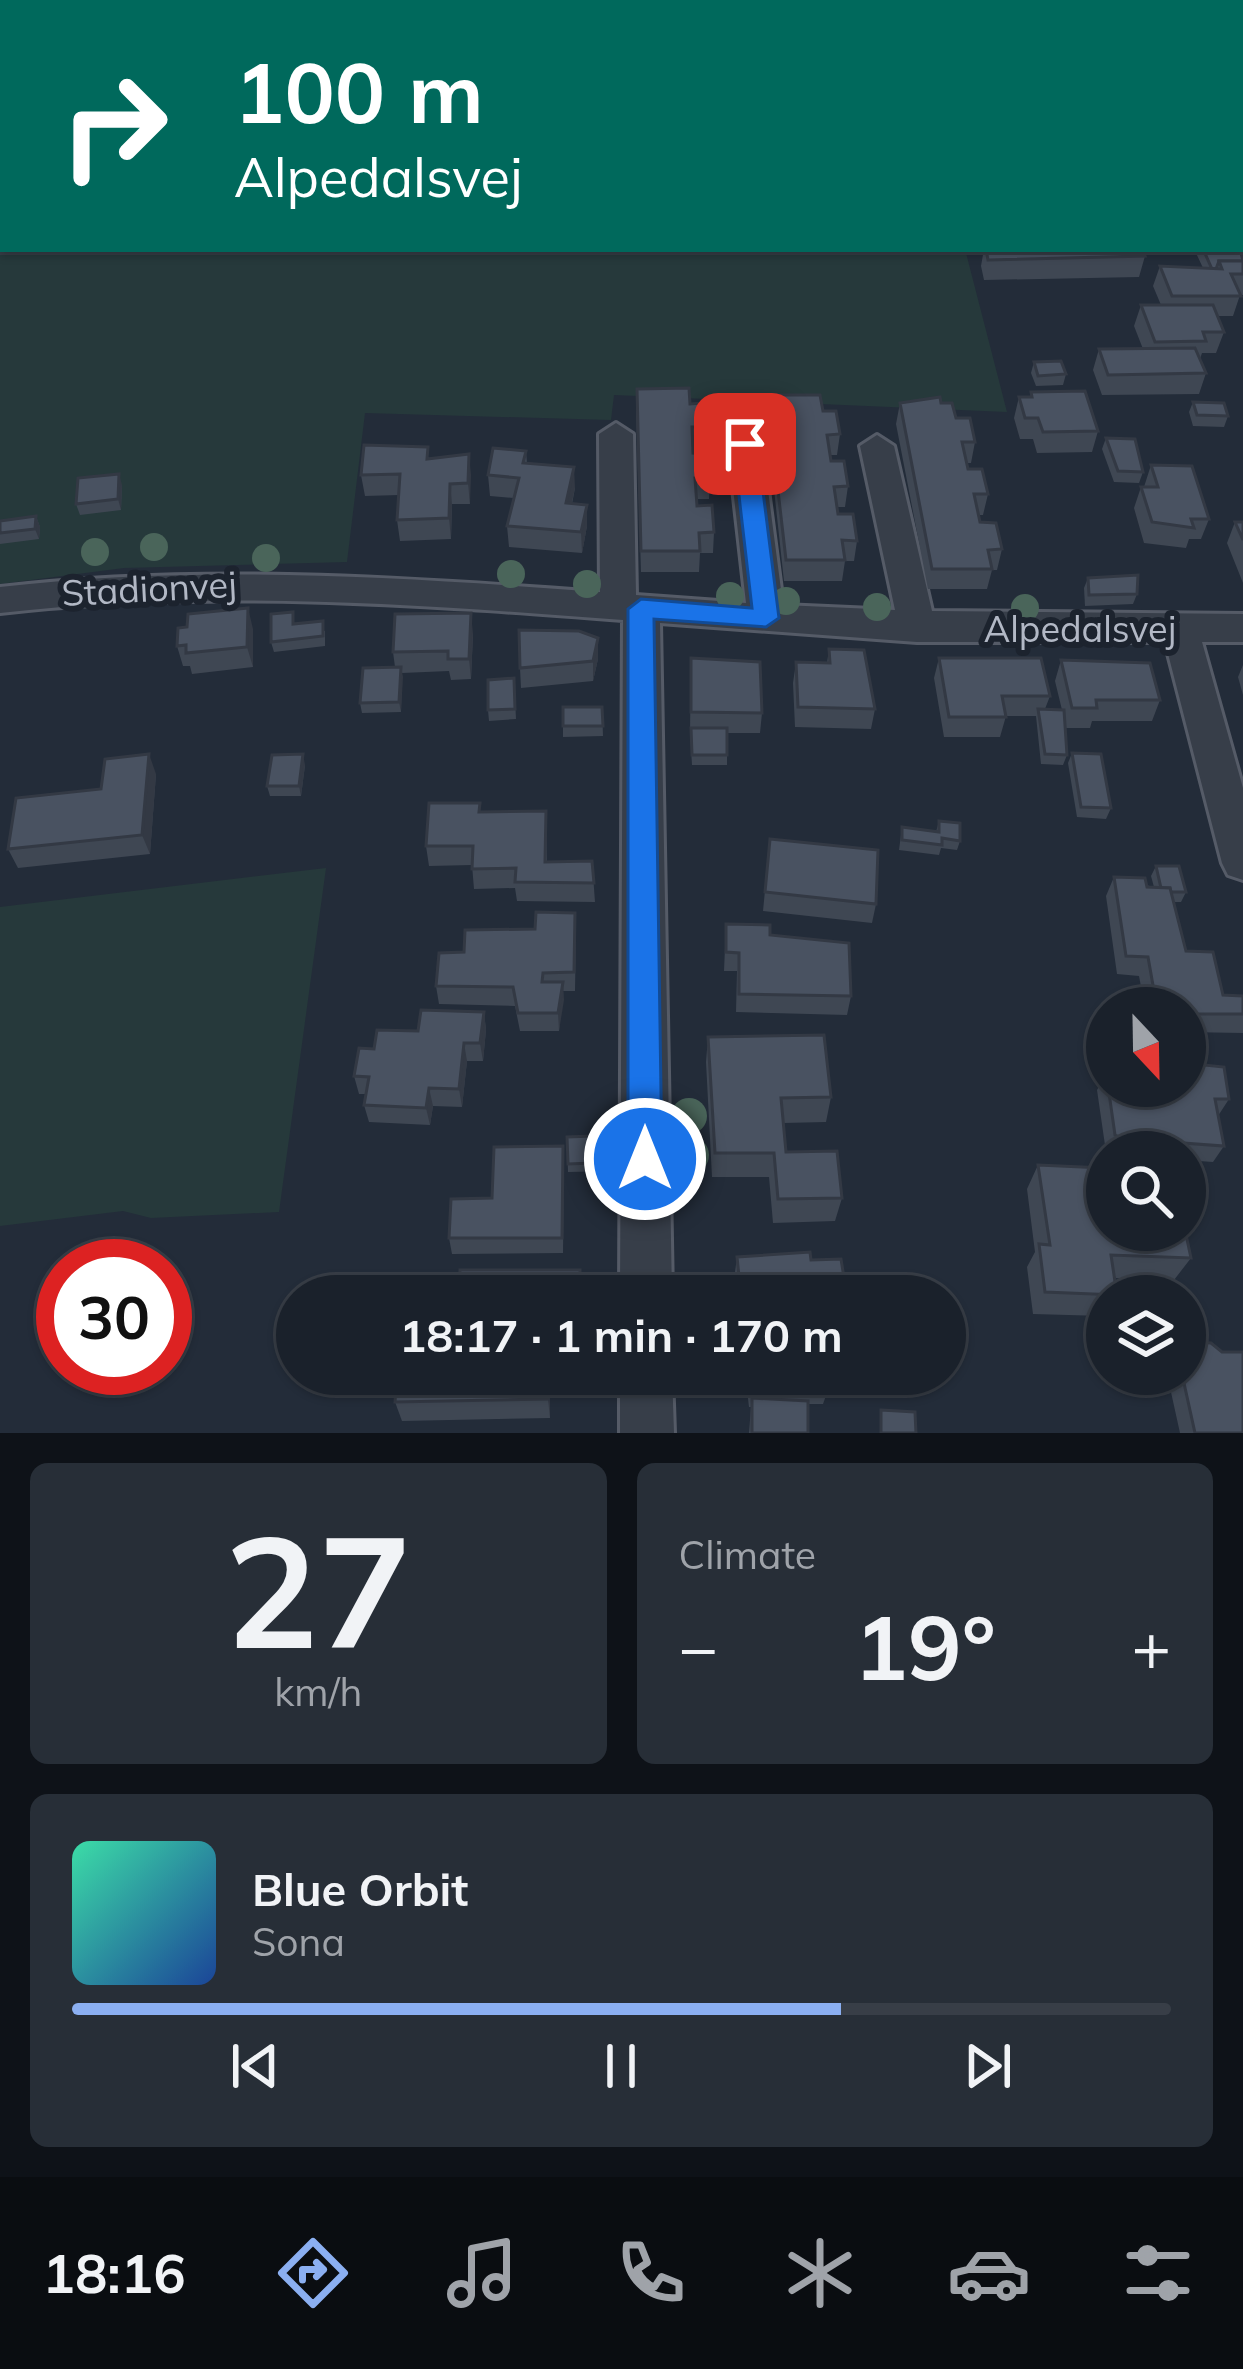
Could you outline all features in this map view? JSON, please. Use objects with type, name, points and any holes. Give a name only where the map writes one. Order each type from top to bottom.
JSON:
[{"type":"street","points":[[616,434],[630,607],[646,1275]]},
{"type":"street","points":[[745,444],[766,618]]},
{"type":"street","points":[[877,446],[917,628]]},
{"type":"street","name":"Alpedalsvej","points":[[298,581],[917,628],[1243,628]]},
{"type":"street","name":"Stadionvej","points":[[0,600],[184,582],[298,581]]},
{"type":"street","points":[[1180,629],[1243,863]]},
{"type":"street","points":[[646,1395],[647,1433]]},
{"type":"shaded area","points":[[0,252],[966,252],[1007,412],[614,395],[611,420],[365,413],[347,562],[124,568],[0,584]]},
{"type":"shaded area","points":[[326,868],[279,1212],[151,1218],[123,1211],[0,1226],[0,907]]},
{"type":"building","points":[[987,252],[1143,252],[1145,256],[988,260]]},
{"type":"building","points":[[1204,252],[1241,252],[1243,261],[1219,261],[1212,269]]},
{"type":"building","points":[[1219,261],[1243,261],[1243,274],[1231,274],[1241,296],[1172,296],[1160,266],[1222,269]]},
{"type":"building","points":[[1141,305],[1213,305],[1224,332],[1203,332],[1206,341],[1155,342]]},
{"type":"building","points":[[1195,348],[1206,373],[1108,375],[1099,349]]},
{"type":"building","points":[[1061,361],[1066,374],[1038,376],[1034,362]]},
{"type":"building","points":[[689,388],[690,404],[704,403],[706,427],[692,427],[693,453],[708,454],[710,478],[695,478],[697,506],[712,505],[714,532],[699,533],[700,551],[641,551],[637,389]]},
{"type":"building","points":[[1085,391],[1098,431],[1043,432],[1038,418],[1025,418],[1019,397],[1032,397],[1031,392]]},
{"type":"building","points":[[767,395],[820,395],[823,411],[836,411],[840,434],[827,435],[831,461],[844,461],[848,486],[834,487],[838,514],[853,514],[857,541],[842,540],[845,560],[786,560]]},
{"type":"building","points":[[940,397],[941,403],[952,403],[956,418],[970,418],[975,442],[962,442],[968,469],[982,469],[988,494],[974,494],[980,522],[996,523],[1002,549],[988,550],[992,569],[932,569],[900,403]]},
{"type":"building","points":[[1193,402],[1224,403],[1228,416],[1197,415]]},
{"type":"building","points":[[1106,438],[1135,439],[1143,472],[1118,471]]},
{"type":"building","points":[[364,445],[428,447],[427,459],[469,454],[468,483],[450,484],[449,518],[397,520],[400,474],[361,475]]},
{"type":"building","points":[[493,448],[526,451],[523,463],[574,467],[566,503],[587,505],[581,532],[507,526],[519,478],[488,475]]},
{"type":"building","points":[[1151,465],[1192,466],[1209,519],[1191,519],[1194,528],[1152,522],[1141,487],[1158,487]]},
{"type":"building","points":[[119,474],[118,499],[76,504],[78,478]]},
{"type":"building","points":[[36,516],[35,529],[0,533],[0,521]]},
{"type":"building","points":[[1138,575],[1137,594],[1089,595],[1088,578]]},
{"type":"building","points":[[248,608],[247,647],[186,653],[186,645],[177,646],[178,628],[187,627],[188,614]]},
{"type":"building","points":[[293,612],[293,624],[323,621],[323,636],[271,642],[271,614]]},
{"type":"building","points":[[471,613],[469,659],[448,659],[448,651],[393,652],[395,614]]},
{"type":"building","points":[[519,630],[579,631],[598,638],[593,661],[520,668]]},
{"type":"building","points":[[829,649],[864,650],[875,709],[798,707],[796,662],[830,663]]},
{"type":"building","points":[[691,658],[760,662],[762,713],[691,712]]},
{"type":"building","points":[[939,658],[1041,658],[1050,696],[1002,696],[1006,717],[949,717]]},
{"type":"building","points":[[1061,660],[1150,663],[1160,700],[1096,700],[1097,708],[1072,708]]},
{"type":"building","points":[[401,667],[399,702],[360,703],[363,668]]},
{"type":"building","points":[[514,678],[515,709],[488,710],[488,680]]},
{"type":"building","points":[[563,707],[602,707],[603,726],[563,726]]},
{"type":"building","points":[[1038,709],[1064,710],[1067,755],[1045,754]]},
{"type":"building","points":[[691,728],[727,728],[727,755],[692,755]]},
{"type":"building","points":[[1072,753],[1101,754],[1111,808],[1081,807]]},
{"type":"building","points":[[149,754],[142,835],[8,849],[16,798],[101,789],[105,759]]},
{"type":"building","points":[[303,754],[299,786],[267,786],[272,755]]},
{"type":"building","points":[[429,803],[480,803],[479,812],[546,811],[545,862],[592,861],[594,883],[515,882],[516,868],[472,869],[473,846],[426,846]]},
{"type":"building","points":[[939,821],[960,823],[960,841],[942,838],[942,845],[902,840],[902,827],[939,832]]},
{"type":"building","points":[[770,839],[878,850],[876,904],[765,892]]},
{"type":"building","points":[[1156,866],[1179,866],[1186,892],[1161,888]]},
{"type":"building","points":[[1114,877],[1145,878],[1147,887],[1170,888],[1186,951],[1213,952],[1223,995],[1243,996],[1243,1014],[1206,1014],[1206,987],[1153,987],[1148,957],[1126,956]]},
{"type":"building","points":[[536,912],[575,913],[574,972],[543,973],[542,982],[563,982],[558,1013],[518,1013],[513,987],[436,986],[439,953],[464,952],[465,930],[535,929]]},
{"type":"building","points":[[726,924],[770,925],[770,935],[849,943],[851,996],[739,994],[739,953],[726,952]]},
{"type":"building","points":[[421,1010],[484,1012],[480,1043],[464,1043],[459,1089],[429,1088],[426,1108],[364,1105],[369,1077],[354,1076],[359,1048],[374,1049],[377,1030],[418,1031]]},
{"type":"building","points":[[824,1035],[831,1097],[781,1098],[786,1152],[837,1151],[842,1198],[778,1199],[774,1153],[715,1153],[708,1037]]},
{"type":"building","points":[[1206,1065],[1224,1067],[1229,1099],[1215,1099],[1224,1146],[1206,1145],[1206,1131],[1114,1131],[1111,1107],[1206,1107]]},
{"type":"building","points":[[617,1135],[618,1162],[568,1164],[567,1137]]},
{"type":"building","points":[[563,1146],[562,1238],[449,1238],[451,1199],[492,1198],[494,1147]]},
{"type":"building","points":[[1038,1165],[1086,1167],[1086,1251],[1190,1251],[1191,1258],[1111,1255],[1114,1275],[1086,1275],[1086,1294],[1045,1292],[1039,1244],[1050,1245]]},
{"type":"building","points":[[810,1252],[811,1260],[841,1259],[844,1275],[739,1275],[737,1257]]},
{"type":"building","points":[[460,1270],[580,1270],[580,1275],[460,1275]]},
{"type":"building","points":[[1206,1343],[1222,1352],[1243,1352],[1243,1433],[1195,1433],[1187,1395],[1206,1395]]},
{"type":"building","points":[[396,1395],[548,1395],[548,1399],[395,1402]]},
{"type":"building","points":[[752,1398],[808,1401],[808,1433],[752,1433]]},
{"type":"building","points":[[881,1410],[915,1412],[916,1433],[881,1433]]},
{"type":"route","points":[[645,1159],[641,609],[766,618],[745,444]]}]
